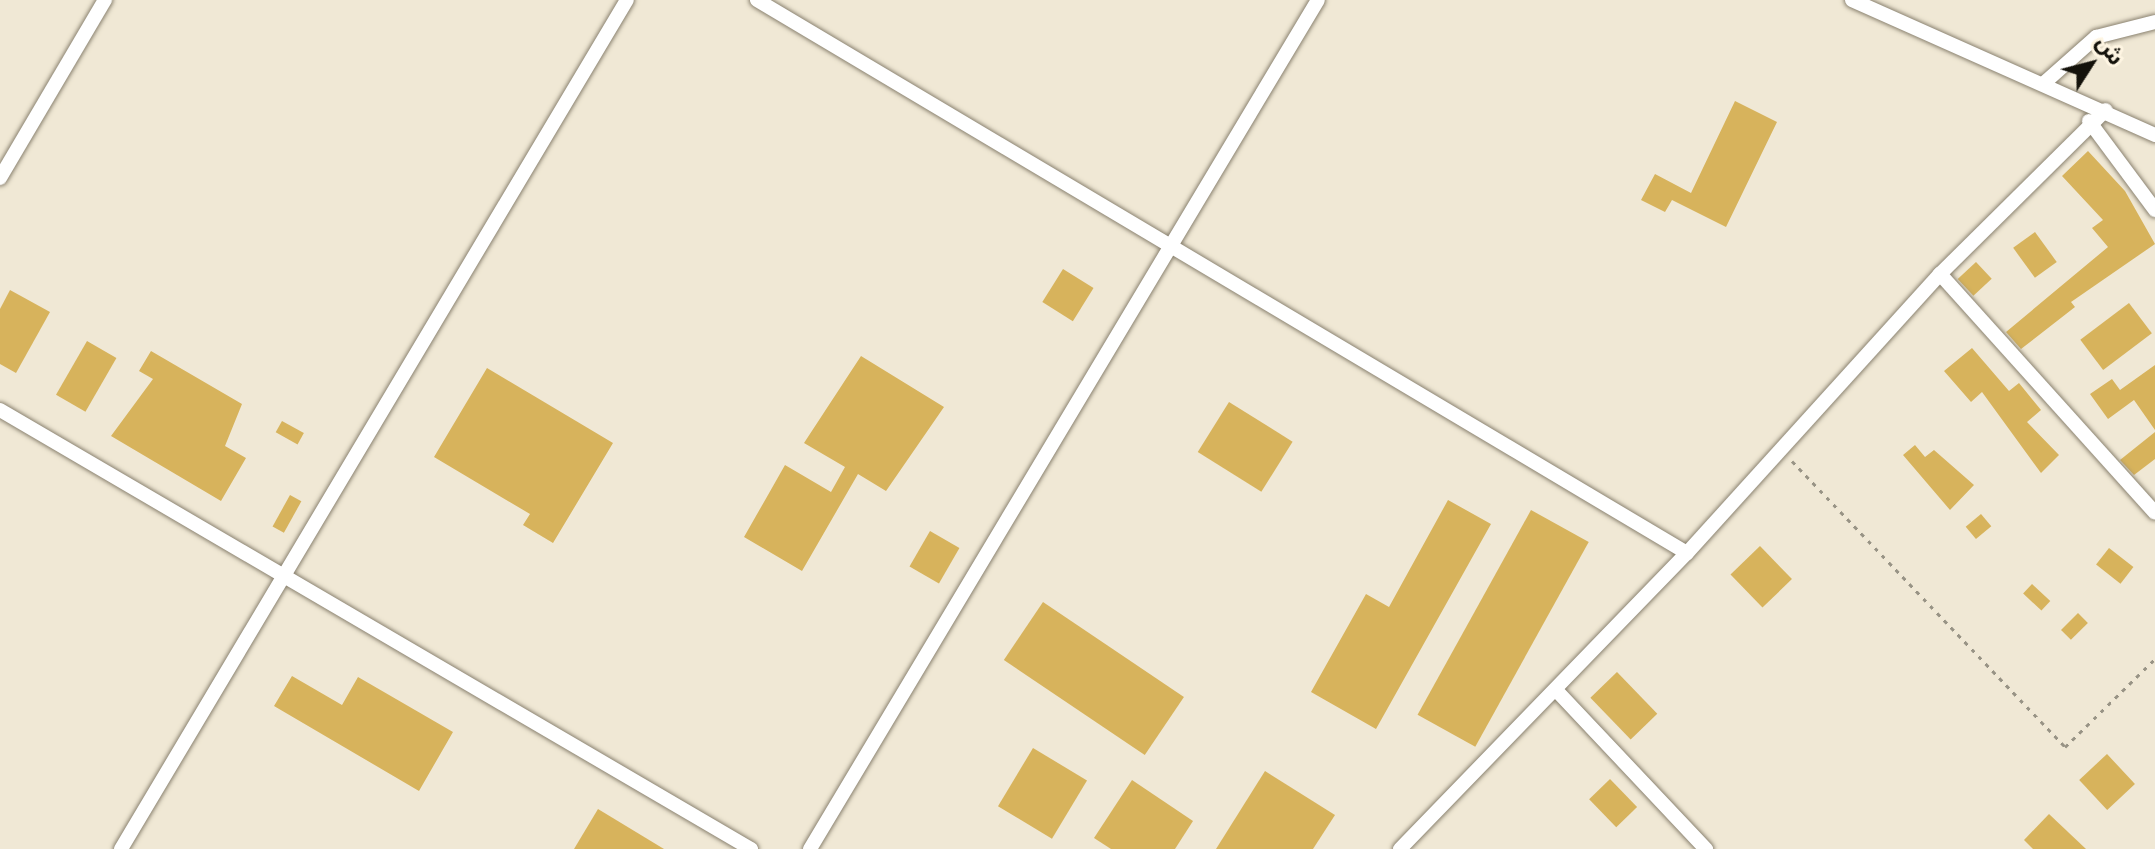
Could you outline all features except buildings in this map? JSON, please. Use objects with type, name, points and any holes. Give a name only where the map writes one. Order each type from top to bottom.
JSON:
[{"type":"street","points":[[0,178],[105,0]]},
{"type":"street","points":[[121,849],[281,575],[627,0]]},
{"type":"street","points":[[757,0],[1173,242],[1687,553]]},
{"type":"street","points":[[810,849],[1318,0]]},
{"type":"street","points":[[1852,0],[2106,110],[2155,135]]},
{"type":"street","points":[[2043,84],[2096,37],[2155,22]]},
{"type":"street","points":[[1400,849],[1687,553],[1940,274],[2089,121],[2106,110]]},
{"type":"street","points":[[2089,121],[2155,210]]},
{"type":"street","points":[[1940,274],[2155,513]]},
{"type":"street","points":[[0,410],[751,849]]},
{"type":"street","points":[[1556,690],[1706,849]]},
{"type":"path","points":[[1781,449],[2065,747],[2155,659]]}]
